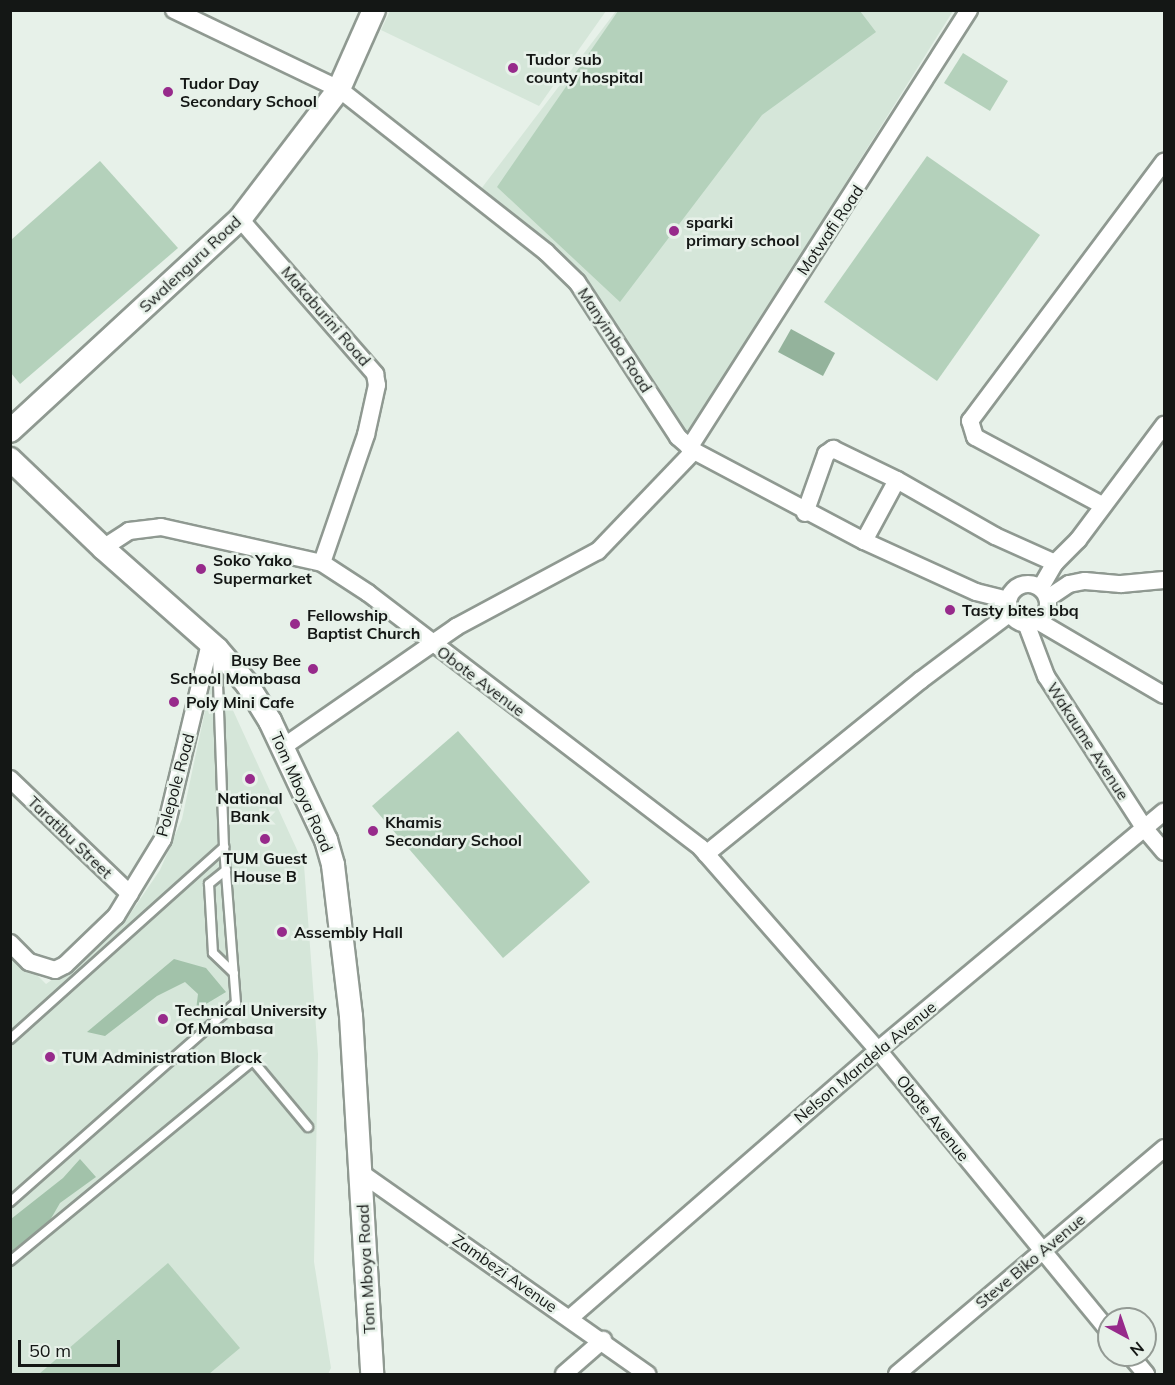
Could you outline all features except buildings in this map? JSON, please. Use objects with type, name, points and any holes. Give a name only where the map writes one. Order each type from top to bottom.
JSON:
[{"type":"main road","name":"Swalenguru Road","points":[[10,431],[240,219],[339,89],[374,10]]},
{"type":"main road","name":"Tom Mboya Road","points":[[10,459],[103,548],[214,646],[247,684],[283,747],[326,840],[333,865],[351,1016],[372,1374]]},
{"type":"street","name":"Manyimbo Road","points":[[174,10],[339,89],[546,252],[578,282],[678,437],[691,449],[805,513],[1008,607]]},
{"type":"street","name":"Motwafi Road","points":[[283,747],[430,643],[598,551],[691,449],[969,10]]},
{"type":"street","points":[[1102,505],[975,437],[970,421],[1164,162]]},
{"type":"street","name":"Makaburini Road","points":[[240,219],[375,374],[376,391],[366,435],[322,563]]},
{"type":"street","points":[[1008,607],[1019,623],[1031,622],[1047,613],[1045,593],[1059,560],[1164,425]]},
{"type":"street","points":[[805,513],[826,454],[833,449],[897,480],[996,536],[1059,560],[1074,575],[1085,581]]},
{"type":"street","points":[[864,541],[897,480]]},
{"type":"street","name":"Obote Avenue","points":[[103,548],[129,531],[161,527],[322,563],[368,593],[706,854],[878,1050],[1097,1317]]},
{"type":"street","points":[[706,854],[1008,607],[1016,589],[1028,584],[1045,593],[1085,581],[1121,584],[1164,580]]},
{"type":"street","points":[[1031,622],[1164,695]]},
{"type":"street","name":"Wakaume Avenue","points":[[1031,622],[1046,676],[1145,829],[1164,852]]},
{"type":"street","name":"Polepole Road","points":[[10,943],[29,962],[43,969],[65,965],[116,916],[163,839],[214,646]]},
{"type":"street","name":"Taratibu Street","points":[[10,779],[130,894]]},
{"type":"street","name":"Nelson Mandela Avenue","points":[[570,1318],[878,1050],[1164,812]]},
{"type":"street","name":"Steve Biko Avenue","points":[[897,1374],[1164,1149]]},
{"type":"street","name":"Zambezi Avenue","points":[[361,1173],[603,1340],[647,1374]]},
{"type":"street","points":[[564,1374],[603,1340]]},
{"type":"lane","points":[[10,1202],[236,1003],[224,847],[214,646]]},
{"type":"lane","points":[[10,1039],[224,847]]},
{"type":"lane","points":[[226,870],[209,884],[213,953],[234,973]]},
{"type":"lane","points":[[10,1261],[253,1061],[309,1127]]},
{"type":"shaded area","name":"Tudor sub county hospital","points":[[390,11],[606,11],[539,106],[381,30]]},
{"type":"shaded area","name":"sparki primary school","points":[[616,11],[953,11],[688,435],[583,274],[481,189]]},
{"type":"shaded area","points":[[618,11],[860,11],[876,32],[762,115],[620,302],[497,187]]},
{"type":"shaded area","points":[[963,53],[1008,81],[990,111],[944,83]]},
{"type":"shaded area","points":[[927,156],[1040,235],[937,381],[824,302]]},
{"type":"shaded area","points":[[100,161],[178,248],[20,384],[11,373],[11,240]]},
{"type":"shaded area","points":[[791,329],[835,353],[823,376],[778,352]]},
{"type":"shaded area","name":"Technical University Of Mombasa","points":[[214,669],[304,865],[318,1054],[314,1262],[331,1368],[328,1374],[11,1374],[10,948],[46,984],[90,953],[128,917],[160,870],[182,819]]},
{"type":"shaded area","points":[[458,731],[590,882],[503,958],[372,806]]},
{"type":"shaded area","points":[[174,959],[206,968],[226,992],[196,1010],[198,994],[185,982],[157,996],[105,1036],[87,1032]]},
{"type":"shaded area","points":[[80,1159],[96,1177],[60,1203],[34,1248],[11,1253],[11,1219],[63,1178]]},
{"type":"shaded area","points":[[168,1263],[240,1348],[209,1374],[39,1374]]},
{"type":"place","name":"Tudor sub county hospital","points":[[513,68]]},
{"type":"place","name":"Tudor Day Secondary School","points":[[168,92]]},
{"type":"place","name":"sparki primary school","points":[[674,231]]},
{"type":"place","name":"Soko Yako Supermarket","points":[[201,569]]},
{"type":"place","name":"Tasty bites bbq","points":[[950,610]]},
{"type":"place","name":"Fellowship Baptist Church","points":[[295,624]]},
{"type":"place","name":"Busy Bee School Mombasa","points":[[313,669]]},
{"type":"place","name":"Poly Mini Cafe","points":[[174,702]]},
{"type":"place","name":"National Bank","points":[[250,779]]},
{"type":"place","name":"Khamis Secondary School","points":[[373,831]]},
{"type":"place","name":"TUM Guest House B","points":[[265,839]]},
{"type":"place","name":"Assembly Hall","points":[[282,932]]},
{"type":"place","name":"Technical University Of Mombasa","points":[[163,1019]]},
{"type":"place","name":"TUM Administration Block","points":[[50,1057]]}]
